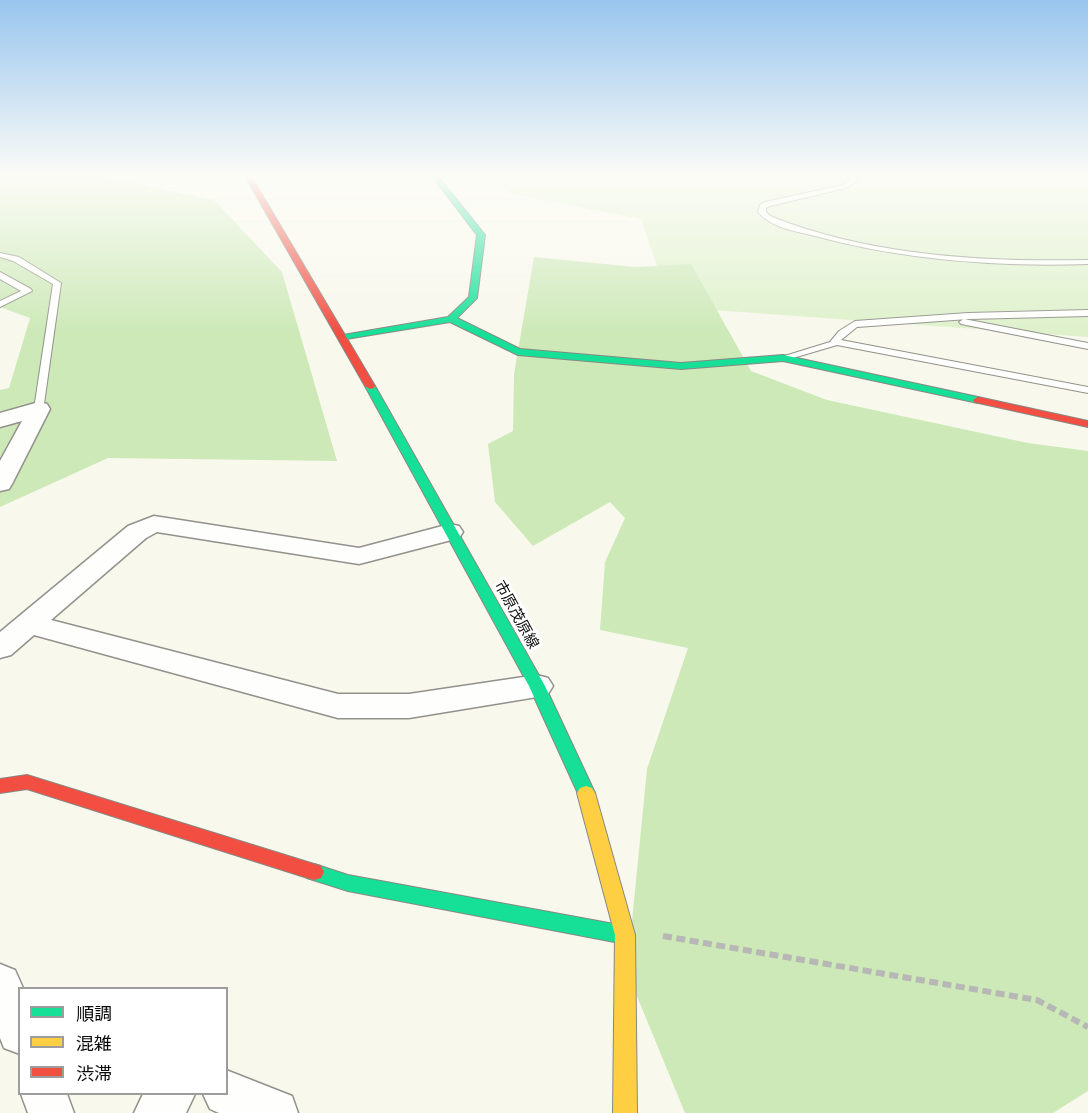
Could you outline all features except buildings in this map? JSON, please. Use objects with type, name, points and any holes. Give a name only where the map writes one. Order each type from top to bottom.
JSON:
[{"type":"street","name":"市原茂原線","points":[[278,228],[343,338],[537,686],[586,792],[625,935],[625,1113]]},
{"type":"street","points":[[343,338],[451,319],[473,298],[481,235],[475,228]]},
{"type":"street","points":[[451,319],[518,352],[681,366],[783,358],[1088,424]]},
{"type":"street","points":[[0,420],[39,409]]},
{"type":"street","points":[[0,484],[39,409]]},
{"type":"street","points":[[0,648],[137,532],[154,524],[359,556],[450,532]]},
{"type":"street","points":[[28,624],[338,706],[409,706],[537,686]]},
{"type":"street","points":[[0,786],[27,782],[348,883],[625,935]]},
{"type":"street","points":[[0,984],[18,1028]]},
{"type":"street","points":[[228,1094],[275,1113]]},
{"type":"street","points":[[44,1095],[51,1113]]},
{"type":"street","points":[[157,1113],[171,1095]]},
{"type":"lane","points":[[792,228],[816,236],[919,255],[1042,264],[1088,262]]},
{"type":"lane","points":[[0,255],[16,259],[57,283],[39,409]]},
{"type":"lane","points":[[0,275],[28,291],[0,304]]},
{"type":"lane","points":[[783,358],[836,342],[855,324],[942,317],[1088,313]]},
{"type":"lane","points":[[942,317],[1088,346]]},
{"type":"lane","points":[[836,342],[1088,390]]},
{"type":"path","points":[[625,935],[650,934],[1037,1000],[1088,1027]]},
{"type":"green space","points":[[0,228],[240,228],[282,272],[337,461],[108,458],[0,507],[0,390],[9,388],[30,318],[0,307]]},
{"type":"green space","points":[[644,228],[1088,228],[1088,337],[671,307]]},
{"type":"green space","points":[[534,257],[636,267],[691,264],[751,371],[827,400],[1028,443],[1088,451],[1088,1091],[1053,1113],[685,1113],[627,972],[647,769],[688,648],[600,630],[605,562],[625,518],[610,502],[533,546],[495,502],[488,444],[513,431],[514,374]]},
{"type":"traffic: fast","points":[[343,338],[451,319],[473,298],[481,235],[475,228]]},
{"type":"traffic: fast","points":[[451,319],[518,352],[681,366],[783,358],[978,400]]},
{"type":"traffic: fast","points":[[370,386],[537,686],[586,793]]},
{"type":"traffic: fast","points":[[314,872],[348,883],[625,935]]},
{"type":"traffic: slow","points":[[586,793],[625,935],[625,1113]]},
{"type":"traffic: jam","points":[[278,228],[370,386]]},
{"type":"traffic: jam","points":[[978,400],[1088,424]]},
{"type":"traffic: jam","points":[[0,786],[27,782],[314,872]]}]
